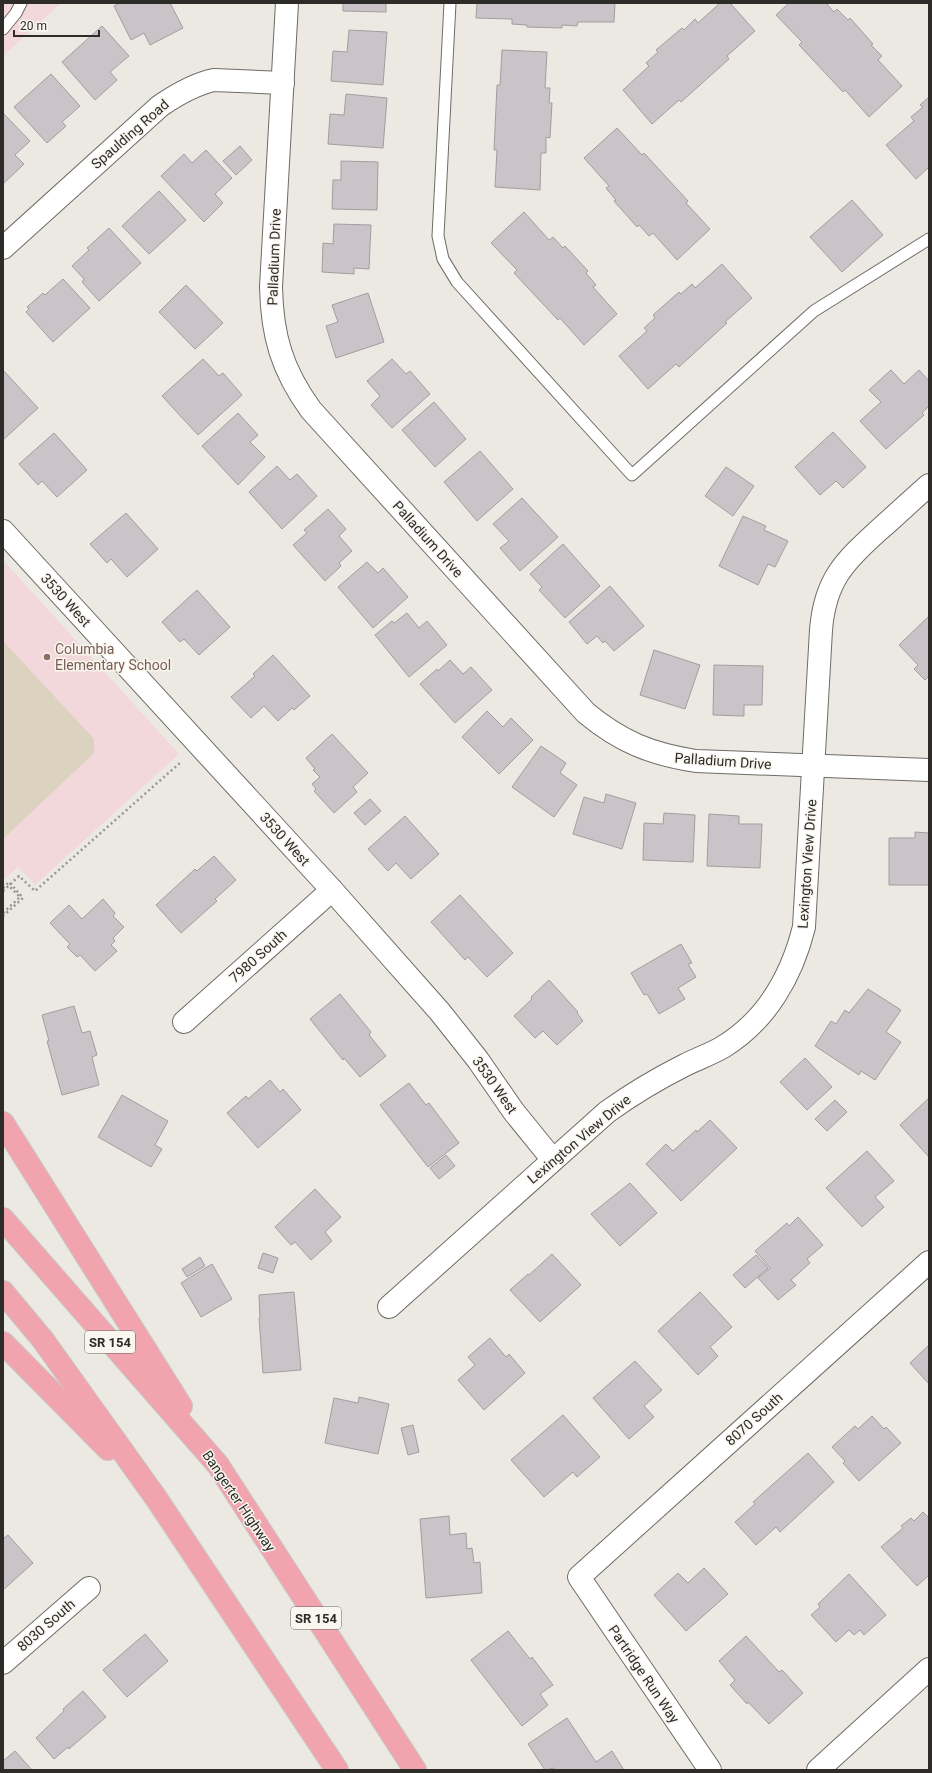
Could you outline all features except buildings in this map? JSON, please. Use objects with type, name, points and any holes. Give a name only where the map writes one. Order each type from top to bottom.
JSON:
[{"type":"highway","points":[[3,1123],[218,1465]]},
{"type":"highway","name":"Bangerter Highway","points":[[3,1219],[218,1465],[414,1770]]},
{"type":"highway","points":[[3,1292],[43,1340],[156,1498],[338,1770]]},
{"type":"highway","points":[[3,1343],[156,1498]]},
{"type":"street","name":"Palladium Drive","points":[[287,3],[271,287],[272,312],[275,336],[282,360],[290,377],[311,410],[586,713],[625,741],[671,757],[696,761],[929,770]]},
{"type":"street","name":"Spaulding Road","points":[[3,248],[160,106],[177,95],[214,80],[283,83]]},
{"type":"street","name":"Lexington View Drive","points":[[389,1307],[607,1112],[640,1089],[724,1046],[757,1019],[773,998],[787,976],[795,958],[804,927],[822,614],[831,584],[849,558],[929,485]]},
{"type":"street","name":"3530 West","points":[[3,531],[332,890],[440,1012],[478,1060],[514,1112],[553,1160]]},
{"type":"street","name":"7980 South","points":[[184,1022],[332,890]]},
{"type":"street","name":"8070 South","points":[[579,1577],[929,1262]]},
{"type":"street","name":"Partridge Run Way","points":[[579,1577],[710,1770]]},
{"type":"street","name":"8030 South","points":[[3,1663],[89,1588]]},
{"type":"street","points":[[818,1770],[929,1669]]},
{"type":"lane","points":[[3,29],[16,13],[21,3]]},
{"type":"lane","points":[[450,3],[438,236],[443,259],[457,282],[632,475],[814,311],[929,239]]},
{"type":"path","points":[[3,891],[19,876],[35,891],[183,759]]},
{"type":"path","points":[[3,888],[9,882],[23,898],[3,916]]},
{"type":"path","points":[[3,891],[10,886],[20,897],[3,913]]},
{"type":"shaded area","points":[[3,3],[61,3],[3,56]]},
{"type":"shaded area","name":"Columbia Elementary School","points":[[3,560],[179,754],[35,885],[18,867],[3,880]]},
{"type":"shaded area","points":[[3,641],[94,739],[94,753],[3,839]]},
{"type":"place","name":"Columbia Elementary School","points":[[47,657]]}]
